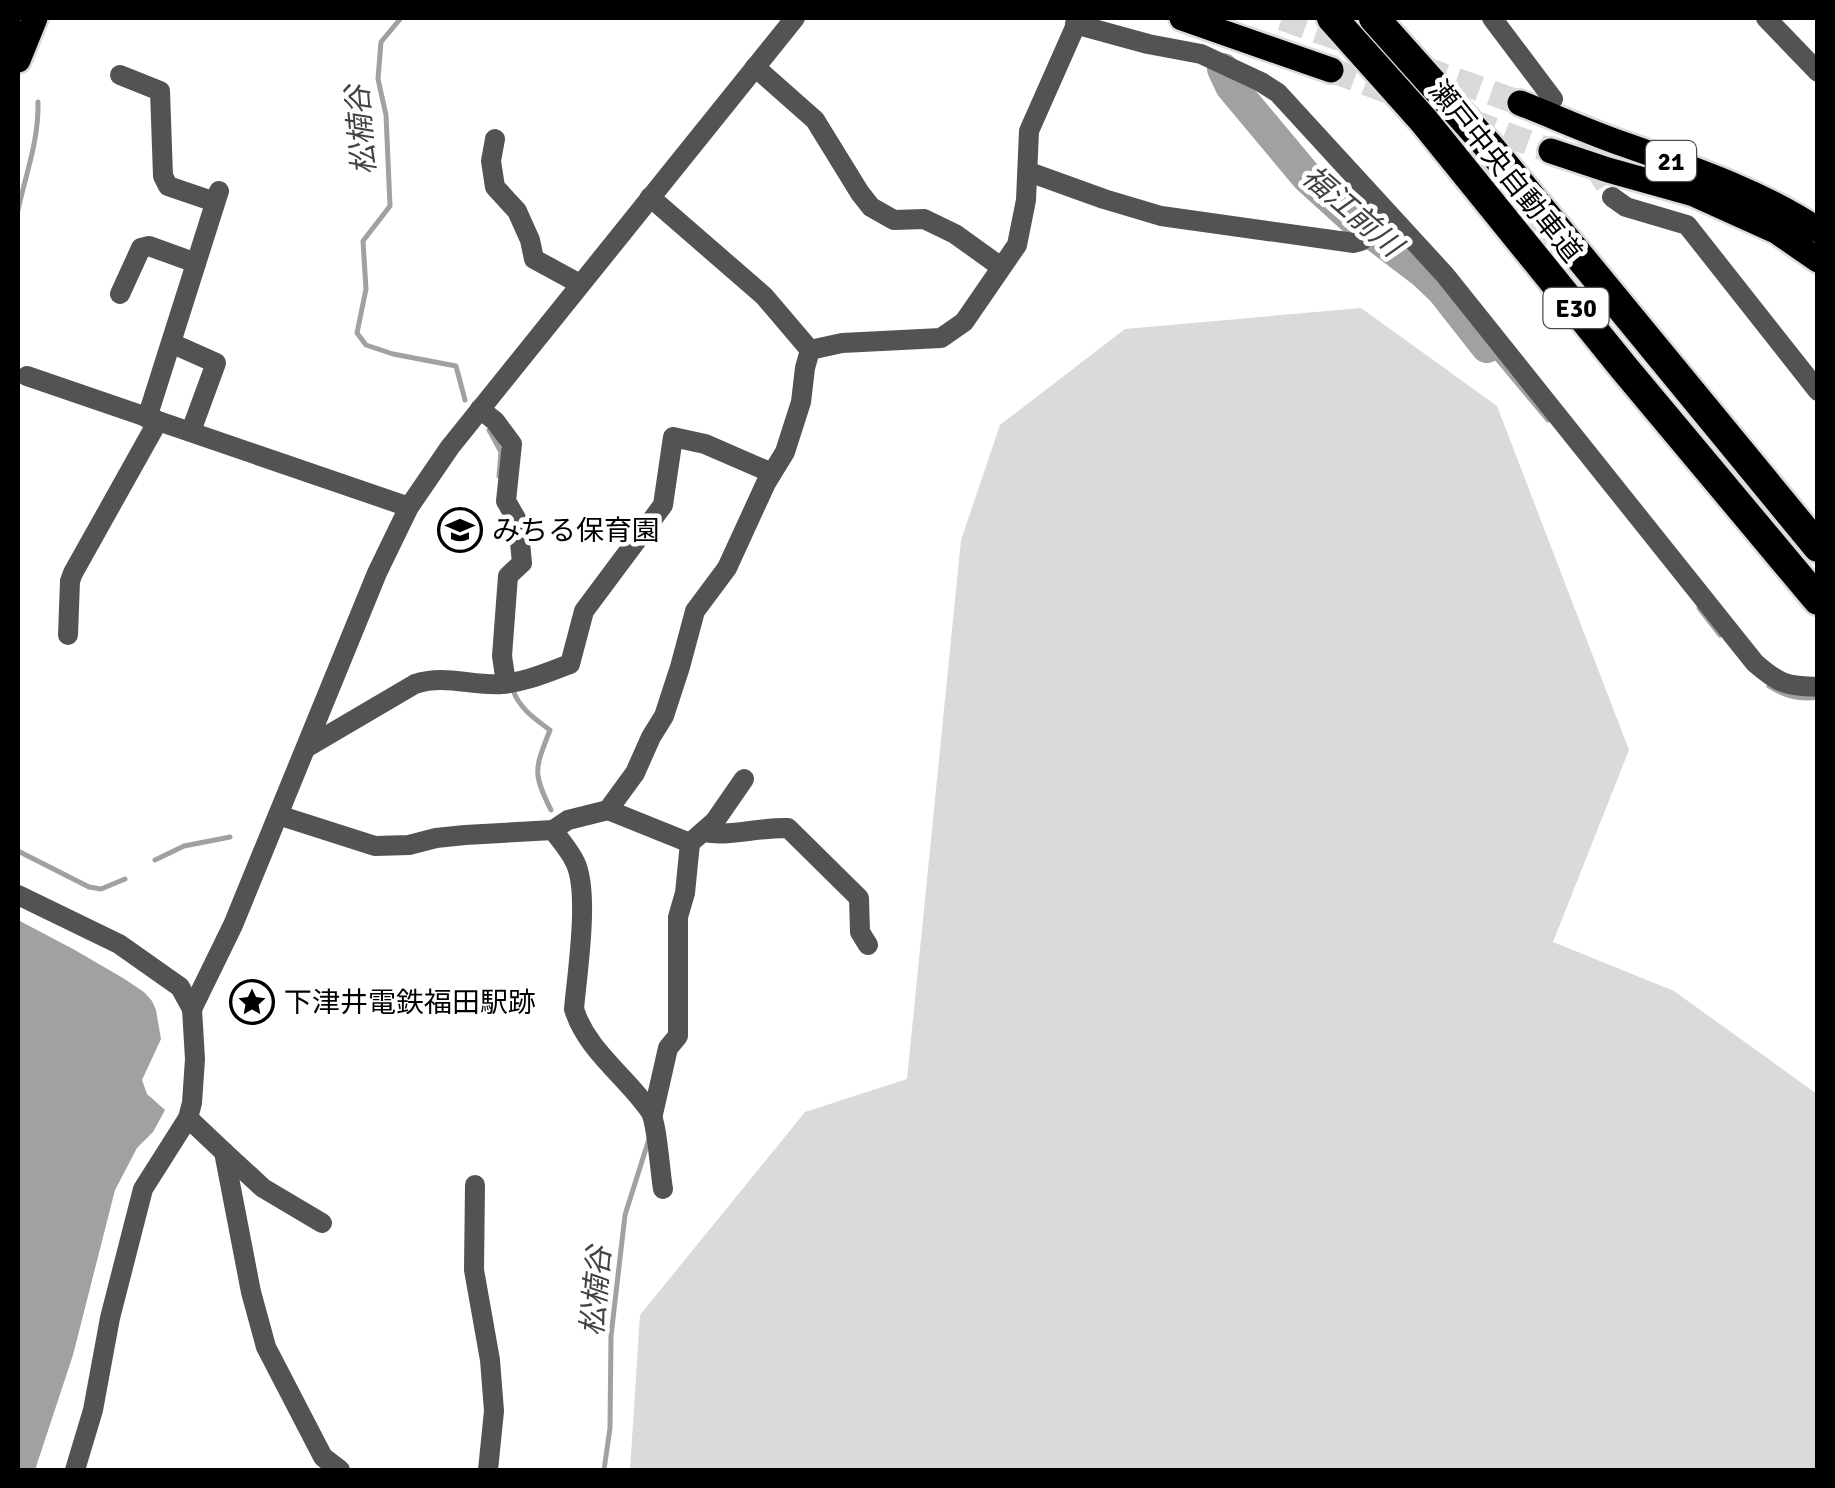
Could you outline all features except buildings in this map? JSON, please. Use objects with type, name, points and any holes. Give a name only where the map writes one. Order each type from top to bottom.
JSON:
[{"type":"highway","points":[[1318,18],[1424,121]]},
{"type":"highway","name":"瀬戸中央自動車道","points":[[1332,18],[1424,121],[1818,600]]},
{"type":"highway","name":"瀬戸中央自動車道","points":[[1374,18],[1491,149],[1818,547]]},
{"type":"main road","points":[[18,60],[35,18]]},
{"type":"main road","points":[[1182,18],[1331,70]]},
{"type":"main road","name":"21","points":[[1520,103],[1702,172],[1788,211],[1818,230]]},
{"type":"main road","name":"21","points":[[1551,150],[1694,194],[1776,231],[1818,260]]},
{"type":"street","points":[[1492,18],[1553,99]]},
{"type":"street","points":[[1766,18],[1818,72]]},
{"type":"street","points":[[192,1009],[233,925],[409,507],[480,409],[791,20]]},
{"type":"street","points":[[810,350],[842,344],[940,338],[964,322],[1017,245],[1029,172],[1028,131],[1077,21],[1148,44],[1201,54],[1278,93],[1376,225],[1445,276],[1755,663],[1772,678],[1790,686],[1818,687]]},
{"type":"street","points":[[756,67],[814,120],[871,207],[894,220],[924,219],[954,234],[1001,267]]},
{"type":"street","points":[[68,635],[70,581],[153,419],[171,343],[217,196],[168,186],[163,176],[160,91],[120,75]]},
{"type":"street","points":[[495,139],[491,161],[495,187],[517,211],[534,259],[580,284]]},
{"type":"street","points":[[1029,172],[1161,216],[1354,243],[1362,241],[1376,225]]},
{"type":"street","points":[[650,196],[764,296],[810,350]]},
{"type":"street","points":[[1612,197],[1626,207],[1687,226],[1818,391]]},
{"type":"street","points":[[120,294],[140,248],[149,246],[196,263]]},
{"type":"street","points":[[171,343],[216,363],[191,431]]},
{"type":"street","points":[[608,810],[634,773],[664,716],[694,610],[728,568],[772,473],[786,452],[801,402],[810,350]]},
{"type":"street","points":[[26,376],[409,507]]},
{"type":"street","points":[[480,409],[512,444],[506,501],[518,522],[522,563],[508,576],[502,656],[506,683]]},
{"type":"street","points":[[306,748],[430,679],[506,683],[570,664],[584,611],[663,505],[673,436],[705,444],[772,473]]},
{"type":"street","points":[[663,1189],[653,1114],[668,1048],[678,1036],[678,917],[697,838],[715,821],[744,779]]},
{"type":"street","points":[[278,815],[375,846],[553,830],[568,820],[608,810],[697,838],[788,828],[859,898],[860,932],[868,945]]},
{"type":"street","points":[[553,830],[575,861],[582,881],[574,1009],[579,1024],[653,1114]]},
{"type":"street","points":[[18,895],[119,944],[180,986],[192,1009],[196,1059],[192,1103],[188,1118],[143,1190],[110,1318],[93,1410],[75,1470]]},
{"type":"street","points":[[188,1118],[263,1188],[322,1222]]},
{"type":"street","points":[[224,1152],[251,1292],[266,1346],[323,1457],[340,1470]]},
{"type":"street","points":[[475,1185],[474,1270],[490,1360],[494,1411],[488,1470]]},
{"type":"shaded area","points":[[1361,308],[1497,406],[1629,750],[1553,942],[1674,991],[1817,1094],[1817,1470],[630,1470],[640,1315],[805,1112],[907,1079],[961,540],[1000,425],[1125,329]]},
{"type":"shaded area","points":[[18,920],[123,978],[152,1001],[161,1039],[142,1080],[147,1094],[165,1110],[153,1132],[137,1148],[115,1190],[73,1355],[35,1470],[18,1470]]},
{"type":"waterway","name":"松楠谷","points":[[401,18],[381,42],[378,79],[386,115],[390,206],[363,241],[366,289],[357,333],[366,345],[456,366],[465,400]]},
{"type":"waterway","name":"福江前川","points":[[1223,69],[1231,86],[1307,177],[1352,218],[1423,272],[1487,347]]},
{"type":"waterway","points":[[18,210],[34,143],[38,102]]},
{"type":"waterway","points":[[1487,347],[1548,420]]},
{"type":"waterway","name":"松楠谷","points":[[489,430],[501,452],[499,476]]},
{"type":"waterway","points":[[1699,608],[1720,635]]},
{"type":"waterway","points":[[1769,686],[1792,696],[1818,697]]},
{"type":"waterway","name":"松楠谷","points":[[513,690],[523,708],[550,730],[538,778],[551,810]]},
{"type":"waterway","points":[[155,860],[184,846],[230,837]]},
{"type":"waterway","points":[[18,851],[89,887],[101,889],[125,879]]},
{"type":"waterway","name":"松楠谷","points":[[604,1470],[610,1428],[611,1336],[625,1215],[649,1139]]},
{"type":"tunnel","points":[[1282,18],[1520,103]]},
{"type":"tunnel","points":[[1331,70],[1551,151]]},
{"type":"tunnel","points":[[1564,117],[1612,197]]},
{"type":"place","name":"みちる保育園","points":[[460,530]]},
{"type":"place","name":"下津井電鉄福田駅跡","points":[[252,1002]]}]
